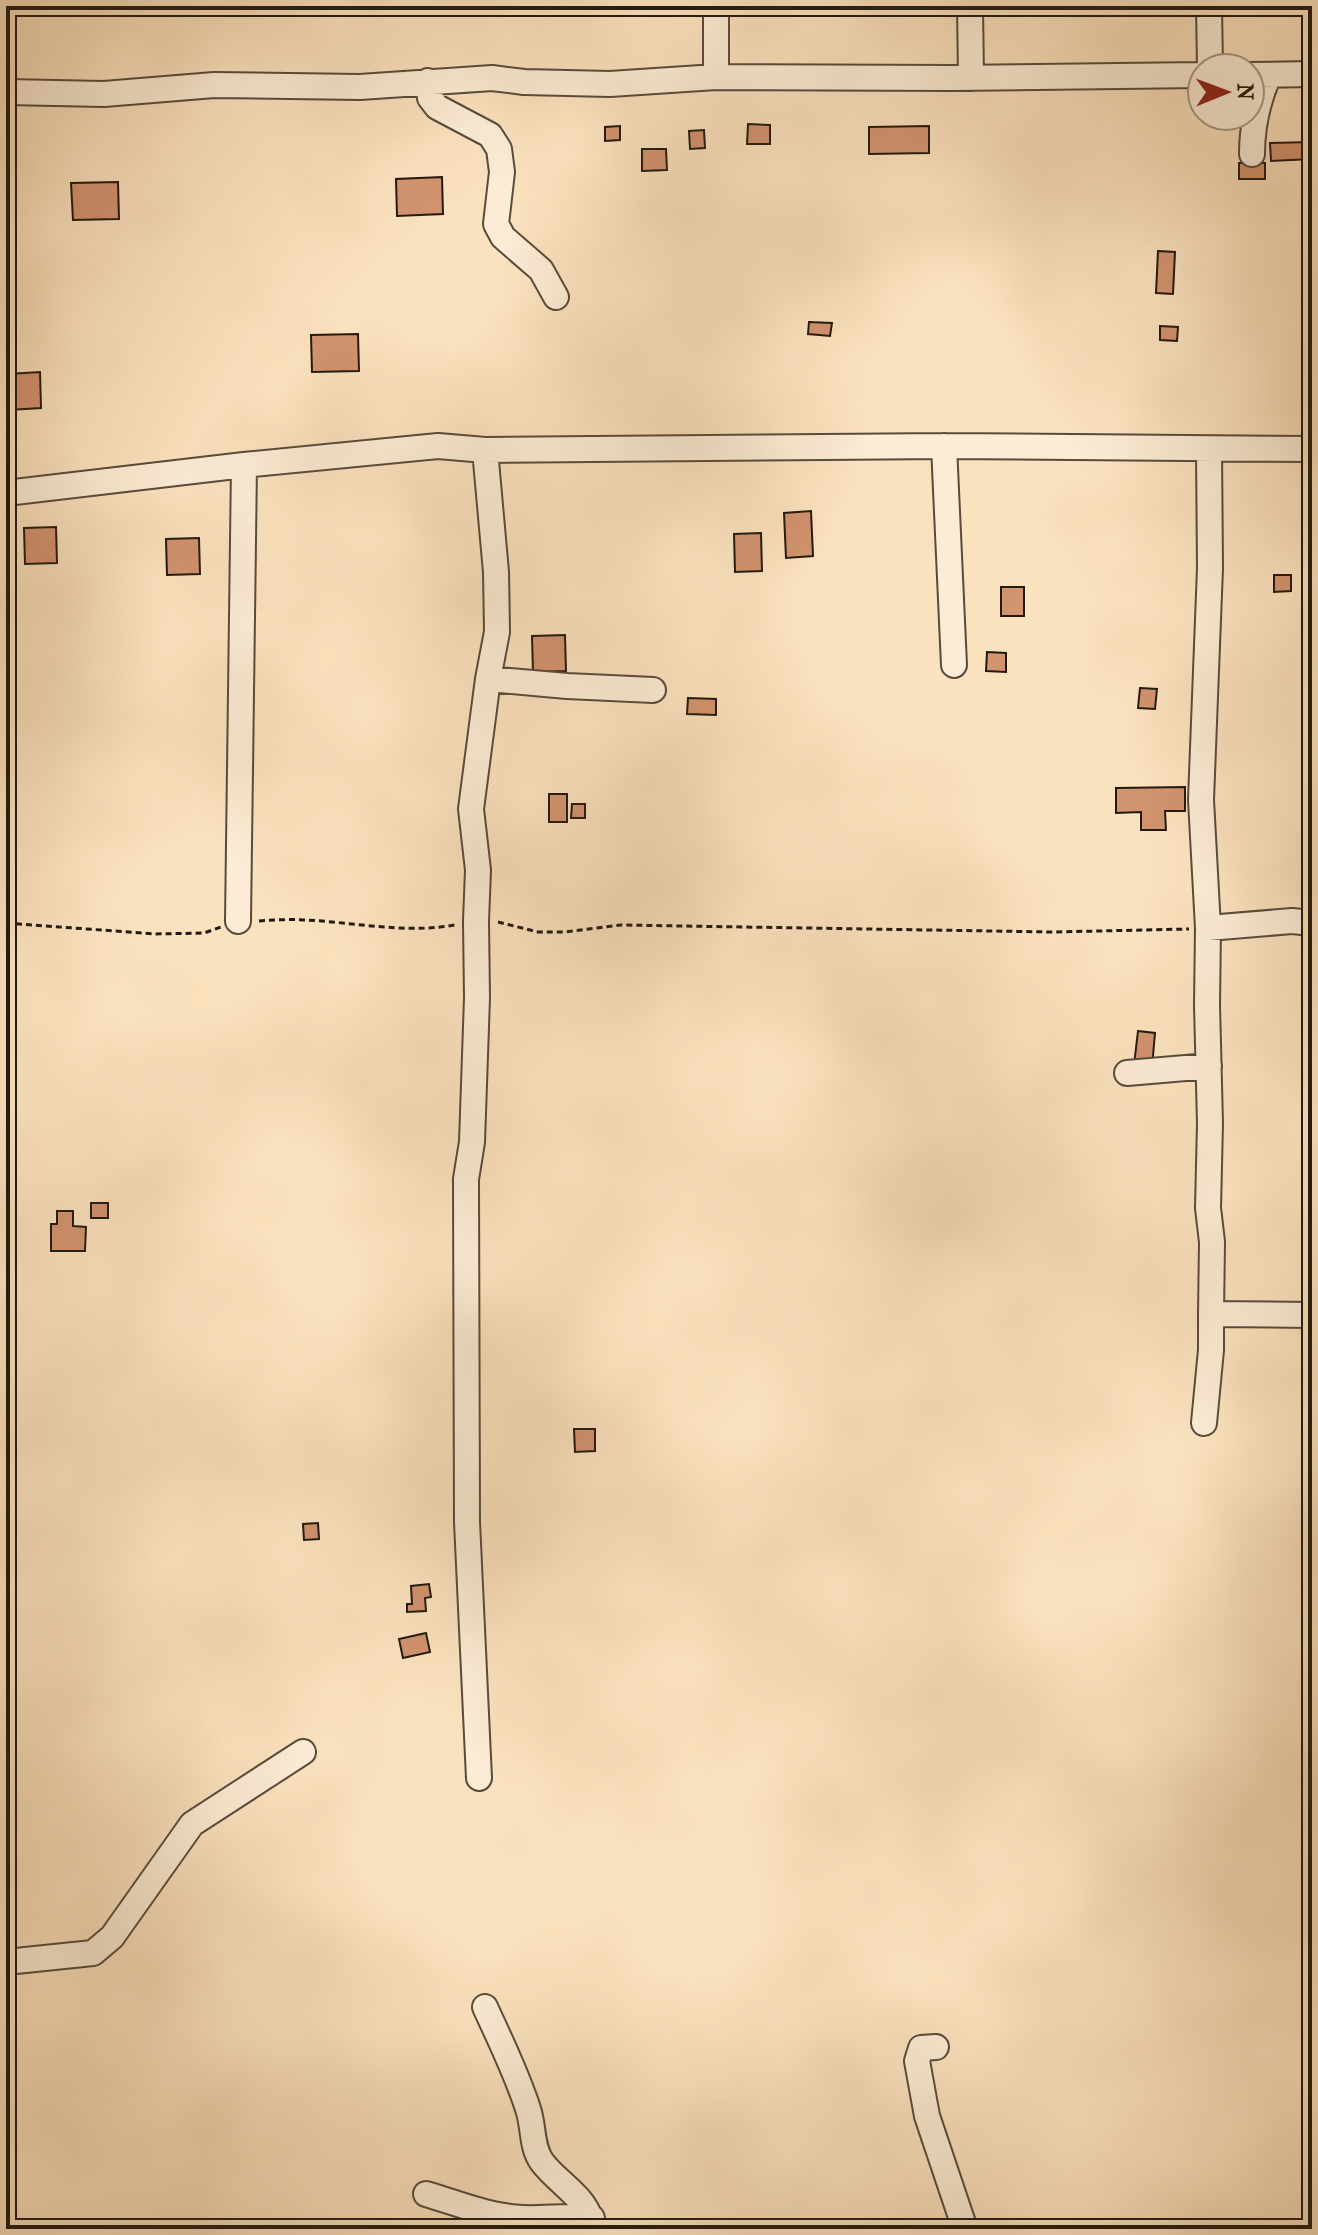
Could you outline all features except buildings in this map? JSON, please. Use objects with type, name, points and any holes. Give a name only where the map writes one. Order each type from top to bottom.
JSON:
[{"type":"street","points":[[716,6],[716,77]]},
{"type":"street","points":[[970,6],[971,78]]},
{"type":"street","points":[[1209,6],[1210,52]]},
{"type":"street","points":[[1266,75],[1312,74]]},
{"type":"street","points":[[6,92],[104,94],[214,85],[360,87],[492,78],[610,84],[716,77],[1186,75]]},
{"type":"street","points":[[428,81],[430,98],[437,107],[490,135],[499,149],[502,172],[496,224],[503,237],[541,270],[556,297]]},
{"type":"street","points":[[1252,154],[1253,132]]},
{"type":"street","points":[[6,493],[438,446],[485,450],[944,446],[1312,449]]},
{"type":"street","points":[[944,446],[954,665]]},
{"type":"street","points":[[1204,1423],[1211,1350],[1212,1242],[1208,1208],[1208,928],[1201,800],[1210,568],[1209,449]]},
{"type":"street","points":[[479,1778],[467,1522],[466,1179],[472,1142],[477,998],[478,870],[471,809],[497,632],[497,587],[485,450]]},
{"type":"street","points":[[238,921],[244,465]]},
{"type":"street","points":[[488,679],[653,690]]},
{"type":"street","points":[[1208,928],[1292,921],[1312,923]]},
{"type":"street","points":[[1127,1073],[1209,1066]]},
{"type":"street","points":[[1211,1314],[1312,1315]]},
{"type":"street","points":[[6,1962],[93,1953],[112,1937],[192,1824],[303,1752]]},
{"type":"street","points":[[485,2007],[525,2099],[541,2161],[585,2206],[592,2223]]},
{"type":"street","points":[[936,2047],[921,2048],[917,2061],[927,2116],[965,2229]]},
{"type":"street","points":[[426,2194],[507,2216],[575,2216],[592,2223]]},
{"type":"path","points":[[6,923],[155,934],[204,933],[238,921],[304,920],[369,927],[437,928],[494,921],[538,932],[621,925],[1053,932],[1208,928]]}]
